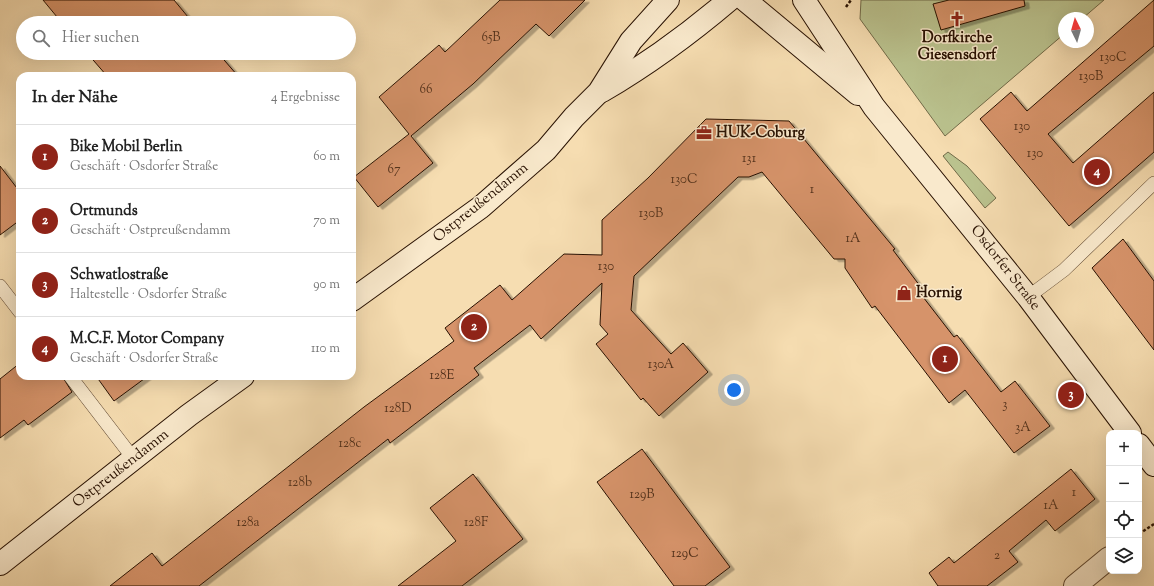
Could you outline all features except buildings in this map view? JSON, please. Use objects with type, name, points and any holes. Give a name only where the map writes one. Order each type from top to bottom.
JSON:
[{"type":"main road","name":"Ostpreußendamm","points":[[356,297],[481,207],[546,150],[599,92],[631,41],[668,0]]},
{"type":"main road","name":"Ostpreußendamm","points":[[599,92],[643,67],[701,25],[729,0]]},
{"type":"main road","name":"Osdorfer Straße","points":[[745,0],[874,107]]},
{"type":"main road","name":"Osdorfer Straße","points":[[804,0],[874,107],[1028,297],[1128,430]]},
{"type":"main road","name":"Ostpreußendamm","points":[[0,564],[133,458],[238,380]]},
{"type":"main road","points":[[1142,449],[1154,465]]},
{"type":"main road","points":[[1075,586],[1106,560]]},
{"type":"lane","points":[[1028,297],[1064,270],[1154,183]]},
{"type":"lane","points":[[0,286],[16,307]]},
{"type":"lane","points":[[73,380],[133,458]]},
{"type":"path","points":[[846,8],[851,0]]},
{"type":"path","points":[[1142,532],[1154,524]]},
{"type":"green space","points":[[861,0],[1104,0],[1090,12],[1058,12],[1058,39],[945,136],[860,19]]},
{"type":"green space","points":[[948,152],[967,166],[996,198],[985,208],[943,156]]},
{"type":"place","name":"Dorfkirche Giesensdorf","points":[[957,19]]},
{"type":"place","name":"HUK-Coburg","points":[[704,133]]},
{"type":"place","name":"M.C.F. Motor Company","points":[[1097,172]]},
{"type":"place","name":"Hornig","points":[[904,293]]},
{"type":"place","name":"Ortmunds","points":[[474,327]]},
{"type":"place","name":"Bike Mobil Berlin","points":[[945,359]]},
{"type":"place","name":"Schwatlostraße","points":[[1071,395]]}]
